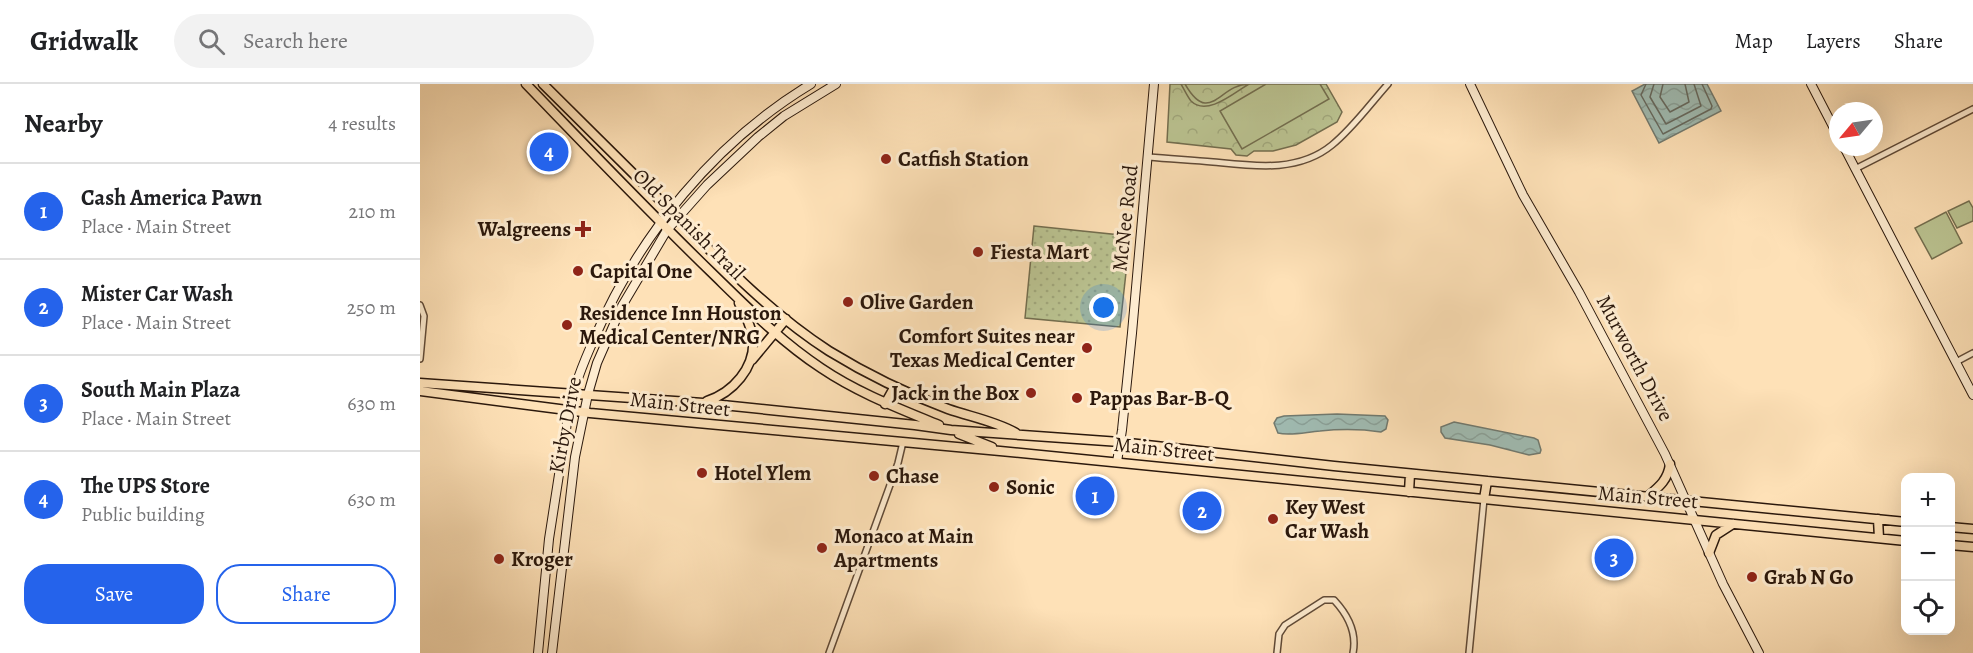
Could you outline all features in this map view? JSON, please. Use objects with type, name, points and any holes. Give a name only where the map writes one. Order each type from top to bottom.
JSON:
[{"type":"main road","name":"Old Spanish Trail","points":[[526,84],[667,230],[776,332],[818,366],[852,388],[885,404],[1000,451]]},
{"type":"main road","name":"Old Spanish Trail","points":[[543,84],[719,260],[786,319],[829,350],[894,388],[949,409],[1002,425],[1019,435]]},
{"type":"main road","name":"Kirby Drive","points":[[538,653],[549,539],[572,393],[608,308],[633,263],[660,222],[710,165],[770,110],[811,84]]},
{"type":"main road","name":"Kirby Drive","points":[[552,653],[575,457],[597,363],[618,314],[667,230],[707,185],[784,116],[824,87],[836,84]]},
{"type":"main road","name":"McNee Road","points":[[1117,462],[1149,157],[1154,84]]},
{"type":"main road","name":"Murworth Drive","points":[[1470,84],[1528,204],[1580,292],[1670,464],[1709,553],[1759,653]]},
{"type":"main road","points":[[1811,84],[1829,119]]},
{"type":"main road","points":[[552,111],[560,101]]},
{"type":"main road","points":[[1848,156],[1973,395]]},
{"type":"main road","points":[[608,169],[618,159]]},
{"type":"main road","points":[[735,295],[747,317],[753,340],[748,365]]},
{"type":"main road","points":[[608,308],[618,314]]},
{"type":"main road","points":[[703,403],[731,390],[748,365],[786,319]]},
{"type":"main road","name":"Main Street","points":[[420,383],[703,403],[951,430],[1120,442],[1410,474],[1901,522]]},
{"type":"main road","points":[[885,404],[894,388]]},
{"type":"main road","name":"Main Street","points":[[420,391],[584,412],[1117,462],[1901,541]]},
{"type":"main road","points":[[903,442],[904,424]]},
{"type":"main road","points":[[1647,497],[1665,481],[1669,475],[1670,464]]},
{"type":"main road","points":[[1332,484],[1334,466]]},
{"type":"main road","points":[[1409,492],[1410,474]]},
{"type":"main road","points":[[1484,499],[1487,481]]},
{"type":"main road","points":[[1878,519],[1879,538]]},
{"type":"main road","points":[[1709,553],[1716,535],[1733,524]]},
{"type":"main road","points":[[1955,527],[1973,529]]},
{"type":"main road","points":[[549,539],[566,541]]},
{"type":"main road","points":[[1955,545],[1973,547]]},
{"type":"street","points":[[1149,157],[1240,165],[1275,166],[1296,162],[1314,156],[1330,146],[1344,134],[1388,84]]},
{"type":"street","points":[[1855,169],[1973,109]]},
{"type":"street","points":[[420,305],[424,316],[420,359]]},
{"type":"street","points":[[1956,362],[1973,353]]},
{"type":"street","points":[[829,653],[898,463],[903,442]]},
{"type":"street","points":[[1469,653],[1484,499]]},
{"type":"street","points":[[1277,653],[1279,634],[1285,625],[1324,600],[1334,600],[1354,631],[1356,641],[1353,653]]},
{"type":"green space","points":[[1170,84],[1326,84],[1342,112],[1337,122],[1296,145],[1273,151],[1254,151],[1247,156],[1236,155],[1231,149],[1167,142]]},
{"type":"green space","points":[[1181,84],[1185,84],[1201,102],[1208,103],[1230,90],[1249,84],[1221,102],[1205,106],[1191,101]]},
{"type":"green space","points":[[1266,84],[1320,84],[1329,99],[1242,149],[1220,111]]},
{"type":"green space","points":[[1969,201],[1973,208],[1973,221],[1957,228],[1948,211]]},
{"type":"green space","points":[[1946,212],[1962,243],[1932,259],[1915,228]]},
{"type":"green space","points":[[1034,226],[1130,236],[1120,327],[1025,318]]},
{"type":"water","points":[[1645,84],[1707,84],[1721,111],[1659,143],[1632,91]]},
{"type":"water","points":[[1337,414],[1385,416],[1388,420],[1386,429],[1381,432],[1343,430],[1283,434],[1278,433],[1274,423],[1277,418],[1284,416]]},
{"type":"water","points":[[1454,422],[1534,438],[1538,440],[1540,453],[1529,455],[1490,445],[1445,438],[1441,427]]},
{"type":"place","name":"The UPS Store","points":[[549,152]]},
{"type":"place","name":"Catfish Station","points":[[886,159]]},
{"type":"place","name":"Walgreens","points":[[583,229]]},
{"type":"place","name":"Fiesta Mart","points":[[978,252]]},
{"type":"place","name":"Capital One","points":[[578,271]]},
{"type":"place","name":"Olive Garden","points":[[848,302]]},
{"type":"place","name":"Residence Inn Houston Medical Center/NRG","points":[[567,325]]},
{"type":"place","name":"Comfort Suites near Texas Medical Center","points":[[1087,348]]},
{"type":"place","name":"Jack in the Box","points":[[1031,393]]},
{"type":"place","name":"Pappas Bar-B-Q","points":[[1077,398]]},
{"type":"place","name":"Hotel Ylem","points":[[702,473]]},
{"type":"place","name":"Chase","points":[[874,476]]},
{"type":"place","name":"Sonic","points":[[994,487]]},
{"type":"place","name":"Cash America Pawn","points":[[1095,496]]},
{"type":"place","name":"Mister Car Wash","points":[[1202,511]]},
{"type":"place","name":"Key West Car Wash","points":[[1273,519]]},
{"type":"place","name":"Monaco at Main Apartments","points":[[822,548]]},
{"type":"place","name":"South Main Plaza","points":[[1614,558]]},
{"type":"place","name":"Kroger","points":[[499,559]]},
{"type":"place","name":"Grab N Go","points":[[1752,577]]}]
